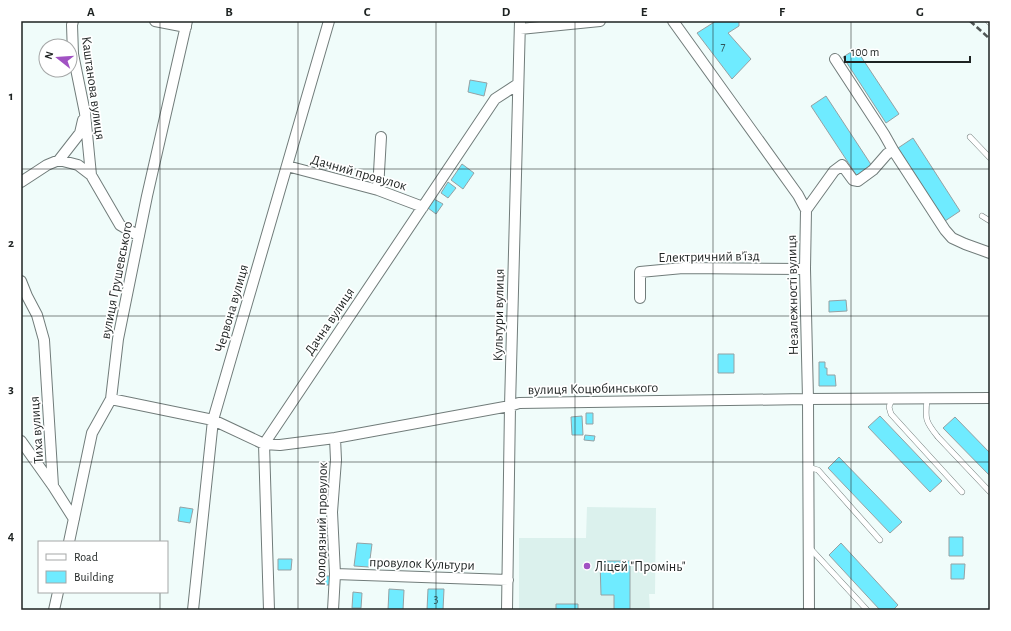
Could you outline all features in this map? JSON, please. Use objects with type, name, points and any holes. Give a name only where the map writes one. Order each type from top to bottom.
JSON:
[{"type":"street","name":"Каштанова вулиця","points":[[73,21],[72,54],[85,113],[90,175],[120,225],[139,236]]},
{"type":"street","points":[[155,21],[186,24]]},
{"type":"street","name":"Червона вулиця","points":[[193,610],[213,420],[329,21]]},
{"type":"street","points":[[520,25],[600,21]]},
{"type":"street","points":[[673,21],[798,195],[806,210],[834,171],[842,165],[854,180],[858,181],[873,170],[887,154],[893,150]]},
{"type":"street","name":"вулиця Грушевського","points":[[69,541],[92,433],[112,399],[118,339],[139,236],[186,24]]},
{"type":"street","name":"Культури вулиця","points":[[507,610],[510,406],[520,25]]},
{"type":"street","points":[[835,59],[945,230],[952,238],[990,253]]},
{"type":"street","name":"Дачна вулиця","points":[[264,444],[495,99],[518,84]]},
{"type":"street","points":[[21,182],[47,165],[59,160],[80,133],[85,113]]},
{"type":"street","points":[[378,190],[380,137]]},
{"type":"street","points":[[59,160],[78,165],[90,175]]},
{"type":"street","name":"Дачний провулок","points":[[287,166],[378,190],[423,206]]},
{"type":"street","name":"Незалежності вулиця","points":[[806,210],[805,269],[808,399],[809,610]]},
{"type":"street","name":"Електричний в’їзд","points":[[640,298],[640,272],[683,268],[805,269]]},
{"type":"street","name":"Тиха вулиця","points":[[21,281],[37,315],[44,340],[53,486]]},
{"type":"street","name":"вулиця Коцюбинського","points":[[112,399],[213,420],[264,444],[280,446],[335,438],[531,402],[990,398]]},
{"type":"street","name":"Колодязний провулок","points":[[333,610],[335,574],[332,512],[336,460],[335,438]]},
{"type":"street","points":[[21,441],[74,518]]},
{"type":"street","points":[[264,444],[269,610]]},
{"type":"street","name":"провулок Культури","points":[[335,574],[508,580]]},
{"type":"street","points":[[54,610],[58,593]]},
{"type":"lane","points":[[970,137],[990,158]]},
{"type":"lane","points":[[982,216],[990,220]]},
{"type":"lane","points":[[927,398],[926,419],[930,427],[990,492]]},
{"type":"lane","points":[[892,399],[889,407],[891,414],[962,492]]},
{"type":"lane","points":[[808,467],[818,470],[880,540]]},
{"type":"lane","points":[[809,546],[867,610]]},
{"type":"shaded area","name":"Ліцей \"Промінь\"","points":[[587,507],[656,508],[655,594],[649,594],[650,610],[519,610],[519,538],[586,538]]},
{"type":"building","points":[[716,21],[739,21],[739,26],[728,33],[751,59],[732,79],[697,33]]},
{"type":"building","points":[[856,49],[899,114],[886,123],[843,57]]},
{"type":"building","points":[[470,80],[487,83],[484,96],[468,92]]},
{"type":"building","points":[[826,96],[872,166],[857,176],[811,106]]},
{"type":"building","points":[[913,138],[960,211],[945,221],[898,148]]},
{"type":"building","points":[[462,164],[474,173],[463,189],[451,180]]},
{"type":"building","points":[[448,182],[456,188],[448,198],[441,193]]},
{"type":"building","points":[[434,199],[443,204],[436,214],[428,208]]},
{"type":"building","points":[[846,300],[847,311],[829,312],[829,301]]},
{"type":"building","points":[[718,354],[734,354],[734,373],[718,373]]},
{"type":"building","points":[[819,362],[825,362],[827,375],[835,375],[836,386],[819,386]]},
{"type":"building","points":[[586,413],[593,413],[593,424],[586,424]]},
{"type":"building","points":[[582,416],[583,435],[572,435],[571,417]]},
{"type":"building","points":[[880,416],[942,481],[930,492],[868,427]]},
{"type":"building","points":[[955,417],[990,453],[990,476],[943,428]]},
{"type":"building","points":[[585,435],[595,436],[594,441],[584,440]]},
{"type":"building","points":[[839,457],[902,522],[890,533],[828,468]]},
{"type":"building","points":[[180,507],[193,509],[190,523],[178,521]]},
{"type":"building","points":[[949,537],[963,537],[963,556],[949,556]]},
{"type":"building","points":[[357,543],[372,544],[369,567],[354,566]]},
{"type":"building","points":[[841,543],[898,605],[893,610],[880,610],[829,555]]},
{"type":"building","points":[[278,559],[292,559],[291,570],[278,570]]},
{"type":"building","points":[[600,561],[630,561],[630,610],[614,610],[614,595],[601,595]]},
{"type":"building","points":[[951,564],[965,564],[964,579],[951,579]]},
{"type":"building","points":[[322,576],[330,576],[330,585],[322,585]]},
{"type":"building","points":[[389,589],[404,590],[403,610],[388,610]]},
{"type":"building","points":[[428,589],[444,589],[443,610],[427,610]]},
{"type":"building","points":[[353,592],[362,593],[361,608],[352,608]]},
{"type":"building","points":[[556,604],[578,604],[578,610],[556,610]]},
{"type":"railway","points":[[970,21],[990,39]]},
{"type":"place","name":"Ліцей \"Промінь\"","points":[[587,566]]}]
